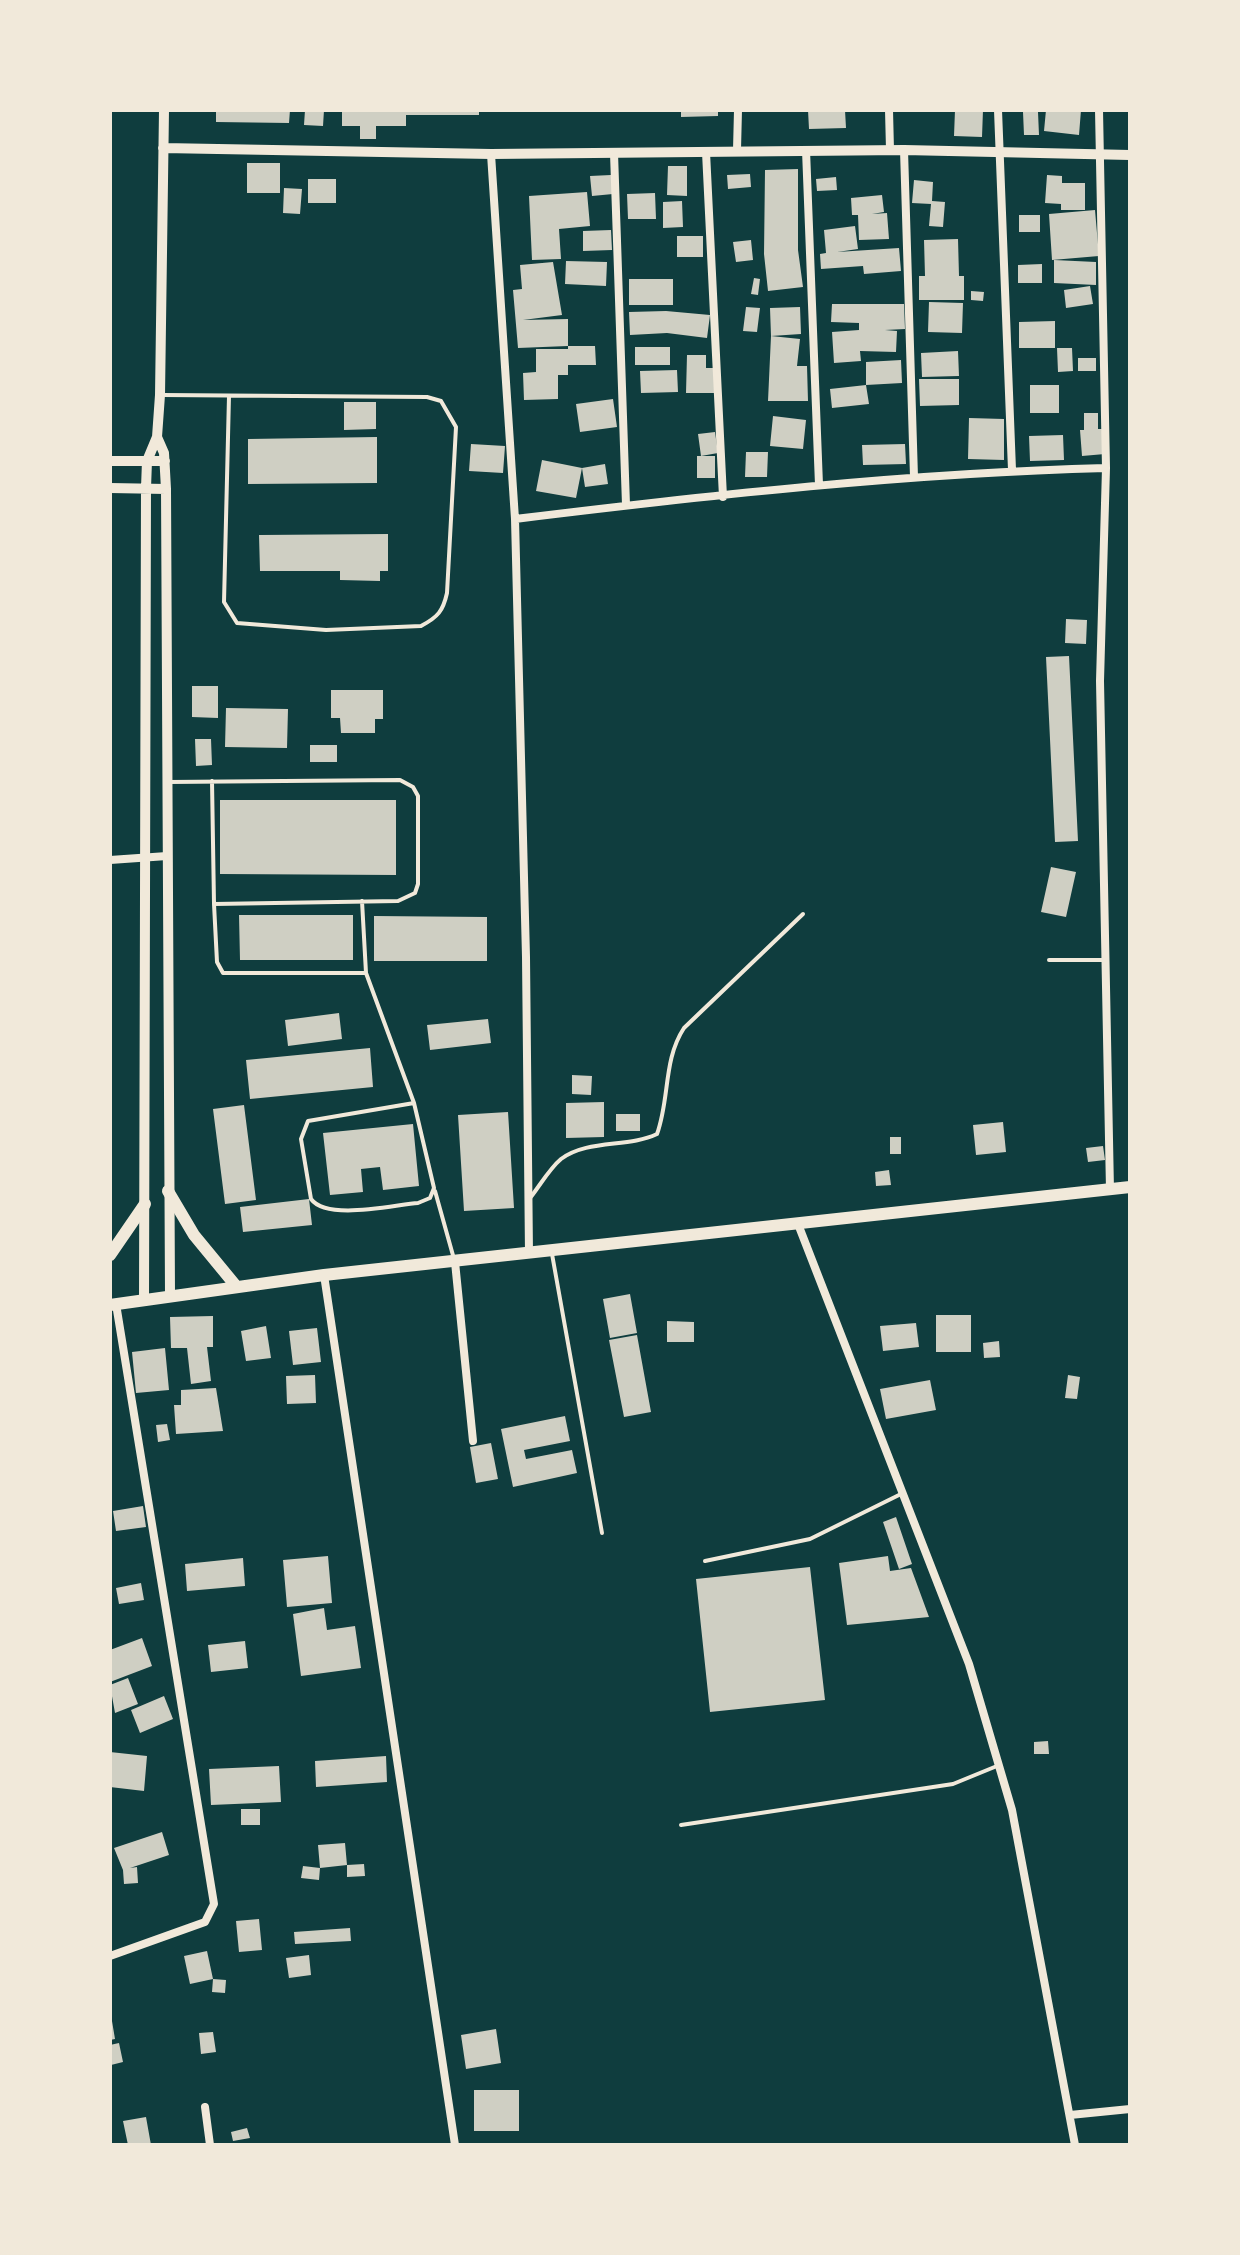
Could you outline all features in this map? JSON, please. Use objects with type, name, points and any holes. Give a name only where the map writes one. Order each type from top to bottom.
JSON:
[{"type":"main road","points":[[113,1304],[324,1275],[1130,1187]]},
{"type":"main road","points":[[168,1191],[194,1235],[236,1286]]},
{"type":"main road","points":[[110,1255],[145,1204]]},
{"type":"street","points":[[144,1299],[146,488],[147,461],[157,437],[160,395],[164,110]]},
{"type":"street","points":[[737,150],[738,110]]},
{"type":"street","points":[[889,110],[890,150]]},
{"type":"street","points":[[998,110],[1012,470]]},
{"type":"street","points":[[1099,110],[1106,468],[1100,681],[1110,1190]]},
{"type":"street","points":[[163,148],[491,154],[904,150],[1130,155]]},
{"type":"street","points":[[806,150],[819,485]]},
{"type":"street","points":[[904,150],[914,477]]},
{"type":"street","points":[[706,152],[723,497]]},
{"type":"street","points":[[614,153],[626,505]]},
{"type":"street","points":[[491,154],[515,519],[526,957],[529,1254]]},
{"type":"street","points":[[157,437],[165,461],[166,489],[170,1295]]},
{"type":"street","points":[[110,461],[165,461]]},
{"type":"street","points":[[515,519],[819,485],[1012,470],[1106,468]]},
{"type":"street","points":[[110,488],[166,489]]},
{"type":"street","points":[[110,860],[167,856]]},
{"type":"street","points":[[798,1224],[969,1664],[1012,1810],[1075,2145]]},
{"type":"street","points":[[455,1262],[473,1441]]},
{"type":"street","points":[[324,1275],[455,2145]]},
{"type":"street","points":[[110,1956],[205,1922],[214,1904],[113,1304]]},
{"type":"street","points":[[205,2107],[210,2145]]},
{"type":"street","points":[[1070,2115],[1130,2109]]},
{"type":"lane","points":[[160,395],[427,397],[441,401],[456,427],[447,593],[443,610],[434,619],[421,626],[326,630],[237,623],[224,602],[229,396]]},
{"type":"lane","points":[[166,782],[400,780],[413,787],[418,796],[418,884],[415,893],[398,901],[214,904]]},
{"type":"lane","points":[[212,781],[217,962],[223,973],[366,973]]},
{"type":"lane","points":[[362,901],[366,973],[414,1103],[455,1262]]},
{"type":"lane","points":[[528,1200],[561,1160],[581,1151],[641,1142],[657,1134],[663,1117],[672,1046],[684,1028],[803,914]]},
{"type":"lane","points":[[1049,960],[1107,960]]},
{"type":"lane","points":[[414,1103],[308,1121],[301,1139],[311,1199],[322,1209],[334,1211],[425,1202],[434,1188]]},
{"type":"lane","points":[[551,1251],[602,1533]]},
{"type":"lane","points":[[705,1561],[810,1539],[903,1493]]},
{"type":"lane","points":[[681,1825],[953,1784],[999,1765]]},
{"type":"building","points":[[216,110],[290,110],[289,123],[216,122]]},
{"type":"building","points":[[305,110],[324,110],[323,126],[304,125]]},
{"type":"building","points":[[342,110],[479,110],[479,115],[406,115],[406,126],[376,126],[376,139],[360,139],[360,126],[342,126]]},
{"type":"building","points":[[681,110],[718,110],[718,116],[681,117]]},
{"type":"building","points":[[808,110],[845,110],[846,128],[809,129]]},
{"type":"building","points":[[955,110],[983,110],[982,137],[954,136]]},
{"type":"building","points":[[1046,110],[1081,110],[1079,135],[1044,131]]},
{"type":"building","points":[[1023,112],[1038,112],[1039,135],[1024,135]]},
{"type":"building","points":[[247,163],[280,163],[280,193],[247,193]]},
{"type":"building","points":[[668,166],[687,166],[687,196],[667,195]]},
{"type":"building","points":[[798,169],[798,250],[803,287],[768,291],[764,254],[765,170]]},
{"type":"building","points":[[750,174],[751,187],[728,189],[727,175]]},
{"type":"building","points":[[611,175],[613,194],[592,196],[590,176]]},
{"type":"building","points":[[1047,175],[1062,176],[1062,183],[1085,183],[1085,210],[1061,210],[1061,204],[1045,203]]},
{"type":"building","points":[[836,177],[837,190],[817,191],[816,179]]},
{"type":"building","points":[[308,179],[336,179],[336,203],[308,203]]},
{"type":"building","points":[[914,180],[933,182],[932,201],[945,202],[943,227],[929,226],[931,204],[912,203]]},
{"type":"building","points":[[284,188],[302,189],[300,214],[283,213]]},
{"type":"building","points":[[587,192],[590,226],[559,229],[561,259],[532,260],[529,196]]},
{"type":"building","points":[[655,193],[656,219],[628,219],[627,194]]},
{"type":"building","points":[[882,195],[884,212],[872,214],[887,213],[889,239],[859,240],[858,215],[852,215],[851,198]]},
{"type":"building","points":[[682,201],[683,227],[663,228],[663,202]]},
{"type":"building","points":[[1095,210],[1099,256],[1052,260],[1049,214]]},
{"type":"building","points":[[1019,215],[1040,215],[1040,232],[1019,232]]},
{"type":"building","points":[[855,226],[858,249],[837,252],[899,248],[901,271],[864,274],[863,266],[821,269],[820,254],[826,253],[824,230]]},
{"type":"building","points":[[611,230],[612,250],[583,251],[583,231]]},
{"type":"building","points":[[677,236],[703,236],[703,257],[677,257]]},
{"type":"building","points":[[958,239],[959,276],[964,276],[964,300],[919,300],[919,276],[925,276],[924,240]]},
{"type":"building","points":[[751,240],[753,260],[736,262],[733,242]]},
{"type":"building","points":[[1054,260],[1096,262],[1096,285],[1054,283]]},
{"type":"building","points":[[566,261],[607,262],[606,286],[565,284]]},
{"type":"building","points":[[553,262],[562,315],[523,320],[568,319],[568,346],[518,348],[513,290],[522,289],[520,265]]},
{"type":"building","points":[[1042,264],[1042,283],[1018,283],[1018,265]]},
{"type":"building","points":[[754,278],[760,279],[758,295],[751,294]]},
{"type":"building","points":[[629,279],[673,279],[673,305],[629,305]]},
{"type":"building","points":[[1090,286],[1093,304],[1066,308],[1064,290]]},
{"type":"building","points":[[971,291],[984,292],[983,301],[971,300]]},
{"type":"building","points":[[929,302],[963,303],[962,333],[928,332]]},
{"type":"building","points":[[832,304],[904,304],[905,329],[885,330],[897,331],[896,352],[860,351],[861,361],[834,363],[832,332],[859,330],[859,323],[831,322]]},
{"type":"building","points":[[746,307],[760,308],[757,332],[743,331]]},
{"type":"building","points":[[800,307],[801,334],[771,336],[770,308]]},
{"type":"building","points":[[629,312],[710,315],[707,338],[667,333],[630,335]]},
{"type":"building","points":[[1055,321],[1055,348],[1019,348],[1019,322]]},
{"type":"building","points":[[771,336],[800,339],[797,366],[807,366],[808,401],[768,401]]},
{"type":"building","points":[[568,346],[595,346],[596,365],[568,365],[568,375],[558,375],[558,399],[524,400],[523,373],[536,372],[536,349],[568,349]]},
{"type":"building","points":[[635,347],[670,347],[670,365],[635,365]]},
{"type":"building","points":[[1057,348],[1072,348],[1073,371],[1058,372]]},
{"type":"building","points":[[958,351],[959,376],[922,377],[921,353]]},
{"type":"building","points":[[687,355],[706,355],[706,368],[716,368],[716,393],[686,393]]},
{"type":"building","points":[[1078,358],[1096,358],[1096,371],[1078,371]]},
{"type":"building","points":[[901,360],[902,383],[866,385],[866,362]]},
{"type":"building","points":[[677,370],[678,392],[641,393],[640,371]]},
{"type":"building","points":[[919,379],[959,379],[959,405],[920,406]]},
{"type":"building","points":[[866,385],[869,404],[832,408],[830,389]]},
{"type":"building","points":[[1030,385],[1059,385],[1059,413],[1030,413]]},
{"type":"building","points":[[613,399],[617,427],[580,432],[576,404]]},
{"type":"building","points":[[344,402],[376,402],[376,429],[344,430]]},
{"type":"building","points":[[1084,413],[1098,413],[1098,429],[1104,429],[1105,454],[1082,456],[1080,430],[1084,430]]},
{"type":"building","points":[[773,416],[806,420],[803,449],[770,446]]},
{"type":"building","points":[[969,418],[1004,419],[1004,460],[968,459]]},
{"type":"building","points":[[715,432],[718,453],[701,456],[698,434]]},
{"type":"building","points":[[1063,435],[1064,460],[1030,461],[1029,436]]},
{"type":"building","points":[[377,437],[377,483],[248,484],[248,439]]},
{"type":"building","points":[[471,444],[505,446],[503,473],[469,471]]},
{"type":"building","points":[[905,444],[906,464],[863,465],[862,445]]},
{"type":"building","points":[[746,452],[768,452],[767,477],[745,477]]},
{"type":"building","points":[[697,456],[715,456],[715,478],[697,478]]},
{"type":"building","points":[[542,460],[582,468],[576,498],[536,491]]},
{"type":"building","points":[[605,464],[608,484],[585,487],[582,468]]},
{"type":"building","points":[[388,534],[388,571],[380,571],[380,581],[340,580],[340,571],[260,571],[259,535]]},
{"type":"building","points":[[1066,619],[1087,620],[1086,644],[1065,643]]},
{"type":"building","points":[[1069,656],[1078,841],[1055,842],[1046,657]]},
{"type":"building","points":[[192,686],[218,686],[218,718],[192,717]]},
{"type":"building","points":[[331,690],[383,690],[383,719],[375,719],[375,733],[341,733],[340,718],[331,718]]},
{"type":"building","points":[[226,708],[288,709],[287,748],[225,747]]},
{"type":"building","points":[[195,739],[211,739],[212,765],[196,766]]},
{"type":"building","points":[[310,745],[337,745],[337,762],[310,762]]},
{"type":"building","points":[[220,800],[396,800],[396,875],[220,874]]},
{"type":"building","points":[[1051,867],[1076,872],[1066,917],[1041,912]]},
{"type":"building","points":[[239,915],[353,915],[353,960],[240,960]]},
{"type":"building","points":[[374,916],[487,917],[487,961],[374,961]]},
{"type":"building","points":[[339,1013],[342,1039],[288,1046],[285,1020]]},
{"type":"building","points":[[488,1019],[491,1043],[430,1050],[427,1025]]},
{"type":"building","points":[[370,1048],[373,1087],[250,1099],[246,1060]]},
{"type":"building","points":[[572,1075],[592,1076],[591,1095],[572,1094]]},
{"type":"building","points":[[604,1102],[604,1137],[566,1138],[566,1103]]},
{"type":"building","points":[[244,1105],[256,1200],[225,1204],[213,1109]]},
{"type":"building","points":[[508,1112],[514,1208],[464,1211],[458,1115]]},
{"type":"building","points":[[616,1114],[640,1114],[640,1131],[616,1131]]},
{"type":"building","points":[[1003,1122],[1006,1152],[976,1155],[973,1125]]},
{"type":"building","points":[[413,1124],[419,1186],[383,1190],[380,1167],[361,1169],[363,1192],[330,1195],[323,1133]]},
{"type":"building","points":[[890,1137],[901,1137],[901,1154],[890,1154]]},
{"type":"building","points":[[1103,1146],[1105,1160],[1088,1162],[1086,1148]]},
{"type":"building","points":[[889,1170],[891,1185],[876,1186],[875,1172]]},
{"type":"building","points":[[309,1199],[312,1225],[243,1232],[240,1207]]},
{"type":"building","points":[[630,1294],[637,1333],[610,1338],[603,1299]]},
{"type":"building","points":[[936,1315],[971,1315],[971,1352],[936,1352]]},
{"type":"building","points":[[213,1316],[213,1347],[207,1347],[211,1381],[191,1384],[187,1348],[171,1348],[170,1317]]},
{"type":"building","points":[[667,1321],[694,1322],[694,1342],[667,1342]]},
{"type":"building","points":[[916,1323],[919,1347],[883,1351],[880,1326]]},
{"type":"building","points":[[266,1326],[271,1358],[246,1361],[241,1331]]},
{"type":"building","points":[[317,1328],[321,1362],[293,1365],[289,1331]]},
{"type":"building","points":[[637,1335],[651,1412],[624,1417],[609,1340]]},
{"type":"building","points":[[999,1341],[1000,1357],[984,1358],[983,1343]]},
{"type":"building","points":[[165,1348],[169,1390],[136,1393],[132,1352]]},
{"type":"building","points":[[315,1375],[316,1403],[287,1404],[286,1376]]},
{"type":"building","points":[[1068,1375],[1080,1377],[1077,1399],[1065,1398]]},
{"type":"building","points":[[930,1380],[936,1410],[886,1419],[880,1389]]},
{"type":"building","points":[[216,1388],[223,1431],[176,1434],[174,1405],[181,1405],[181,1390]]},
{"type":"building","points":[[565,1416],[570,1441],[524,1450],[526,1459],[572,1450],[577,1473],[513,1487],[501,1429]]},
{"type":"building","points":[[167,1424],[170,1440],[158,1442],[156,1425]]},
{"type":"building","points":[[491,1443],[498,1479],[476,1483],[470,1447]]},
{"type":"building","points":[[143,1506],[146,1527],[116,1531],[113,1511]]},
{"type":"building","points":[[896,1517],[912,1564],[899,1569],[883,1522]]},
{"type":"building","points":[[328,1556],[332,1603],[287,1607],[283,1560]]},
{"type":"building","points":[[888,1556],[890,1571],[911,1568],[929,1617],[847,1625],[839,1563]]},
{"type":"building","points":[[243,1558],[245,1586],[187,1591],[185,1564]]},
{"type":"building","points":[[810,1567],[825,1700],[710,1712],[696,1579]]},
{"type":"building","points":[[141,1583],[144,1600],[119,1604],[116,1588]]},
{"type":"building","points":[[324,1608],[327,1630],[355,1626],[361,1668],[301,1676],[293,1614]]},
{"type":"building","points":[[142,1638],[152,1666],[110,1682],[110,1650]]},
{"type":"building","points":[[245,1641],[248,1668],[211,1672],[208,1645]]},
{"type":"building","points":[[128,1678],[138,1704],[115,1713],[110,1685]]},
{"type":"building","points":[[164,1696],[173,1719],[140,1733],[131,1710]]},
{"type":"building","points":[[1048,1741],[1049,1754],[1034,1754],[1034,1742]]},
{"type":"building","points":[[110,1752],[147,1756],[144,1791],[110,1787]]},
{"type":"building","points":[[386,1756],[387,1782],[316,1787],[315,1761]]},
{"type":"building","points":[[279,1766],[281,1802],[211,1805],[209,1769]]},
{"type":"building","points":[[241,1809],[260,1809],[260,1825],[241,1825]]},
{"type":"building","points":[[162,1832],[169,1855],[130,1868],[137,1867],[138,1883],[124,1884],[123,1870],[114,1848]]},
{"type":"building","points":[[345,1843],[347,1865],[320,1868],[318,1845]]},
{"type":"building","points":[[364,1864],[365,1876],[347,1877],[347,1865]]},
{"type":"building","points":[[303,1866],[320,1868],[319,1880],[301,1878]]},
{"type":"building","points":[[259,1919],[262,1950],[239,1952],[236,1921]]},
{"type":"building","points":[[350,1928],[351,1941],[295,1944],[294,1932]]},
{"type":"building","points":[[207,1951],[213,1979],[190,1984],[184,1956]]},
{"type":"building","points":[[309,1955],[311,1975],[289,1978],[286,1958]]},
{"type":"building","points":[[213,1979],[226,1980],[225,1993],[212,1992]]},
{"type":"building","points":[[110,2009],[115,2039],[110,2040]]},
{"type":"building","points":[[496,2029],[501,2063],[466,2069],[461,2035]]},
{"type":"building","points":[[213,2032],[216,2052],[201,2054],[199,2033]]},
{"type":"building","points":[[119,2043],[123,2062],[111,2065],[110,2045]]},
{"type":"building","points":[[474,2090],[519,2090],[519,2131],[474,2131]]},
{"type":"building","points":[[146,2117],[151,2145],[128,2145],[123,2121]]},
{"type":"building","points":[[247,2128],[250,2138],[233,2141],[231,2132]]}]
